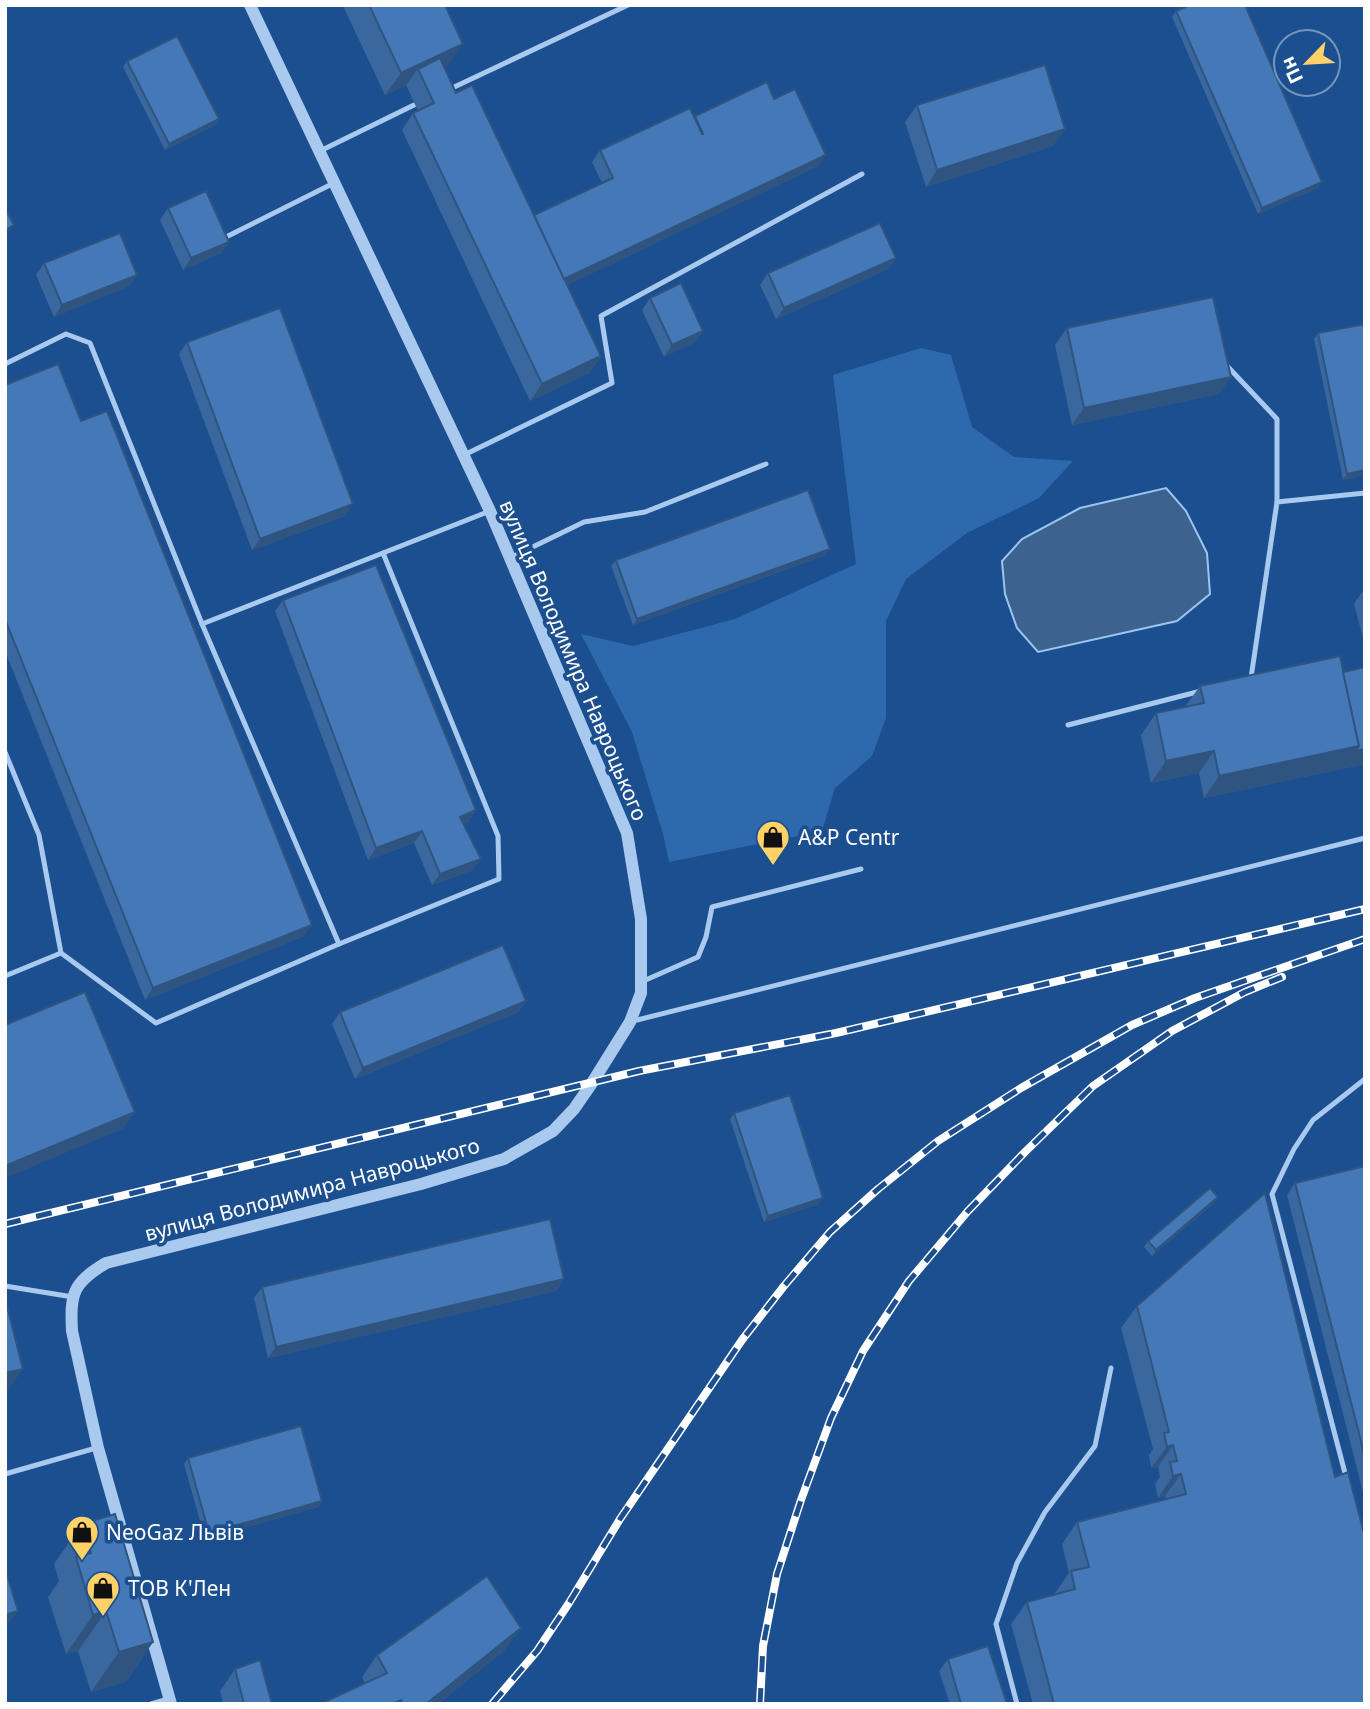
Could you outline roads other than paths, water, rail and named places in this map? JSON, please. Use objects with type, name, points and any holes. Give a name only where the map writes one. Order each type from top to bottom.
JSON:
[{"type":"street","name":"вулиця Володимира Навроцького","points":[[74,1297],[77,1287],[87,1274],[106,1262],[421,1184],[503,1158],[553,1131],[574,1109],[630,1022],[641,993],[641,919],[627,833],[490,511],[250,5]]},
{"type":"street","points":[[74,1297],[71,1311],[72,1331],[98,1448],[170,1701]]},
{"type":"lane","points":[[449,89],[628,5]]},
{"type":"lane","points":[[320,151],[414,105]]},
{"type":"lane","points":[[464,455],[611,383],[601,316],[862,174]]},
{"type":"lane","points":[[226,237],[334,183]]},
{"type":"lane","points":[[5,364],[66,334],[90,344],[202,624],[339,944]]},
{"type":"lane","points":[[1228,367],[1277,419],[1277,502],[1251,678],[1238,682]]},
{"type":"lane","points":[[510,558],[584,522],[645,512],[766,464]]},
{"type":"lane","points":[[1277,502],[1365,493]]},
{"type":"lane","points":[[202,624],[490,511]]},
{"type":"lane","points":[[5,752],[39,835],[61,953],[156,1023],[499,879],[498,836],[383,553]]},
{"type":"lane","points":[[1068,725],[1212,688]]},
{"type":"lane","points":[[630,1022],[1365,838]]},
{"type":"lane","points":[[641,982],[698,957],[706,937],[712,907],[861,869]]},
{"type":"lane","points":[[5,976],[61,953]]},
{"type":"lane","points":[[1348,1482],[1272,1194],[1294,1149],[1313,1120],[1365,1079]]},
{"type":"lane","points":[[5,1286],[74,1297]]},
{"type":"lane","points":[[1017,1704],[996,1624],[1017,1563],[1045,1512],[1095,1446],[1111,1368]]},
{"type":"lane","points":[[5,1474],[98,1448]]},
{"type":"lane","points":[[151,1704],[170,1701]]},
{"type":"railway","points":[[5,1224],[639,1071],[836,1033],[1365,909]]},
{"type":"railway","points":[[492,1704],[537,1651],[620,1519],[742,1340],[830,1232],[878,1189],[938,1141],[1021,1088],[1132,1025],[1195,998],[1365,939]]},
{"type":"railway","points":[[760,1704],[763,1646],[777,1574],[801,1500],[831,1418],[863,1351],[909,1281],[968,1211],[1093,1086],[1172,1031],[1245,992],[1282,977]]},
{"type":"place","name":"A&P Centr","points":[[773,867]]},
{"type":"place","name":"NeoGaz Львів","points":[[82,1562]]},
{"type":"place","name":"ТОВ К'Лен","points":[[103,1618]]}]
